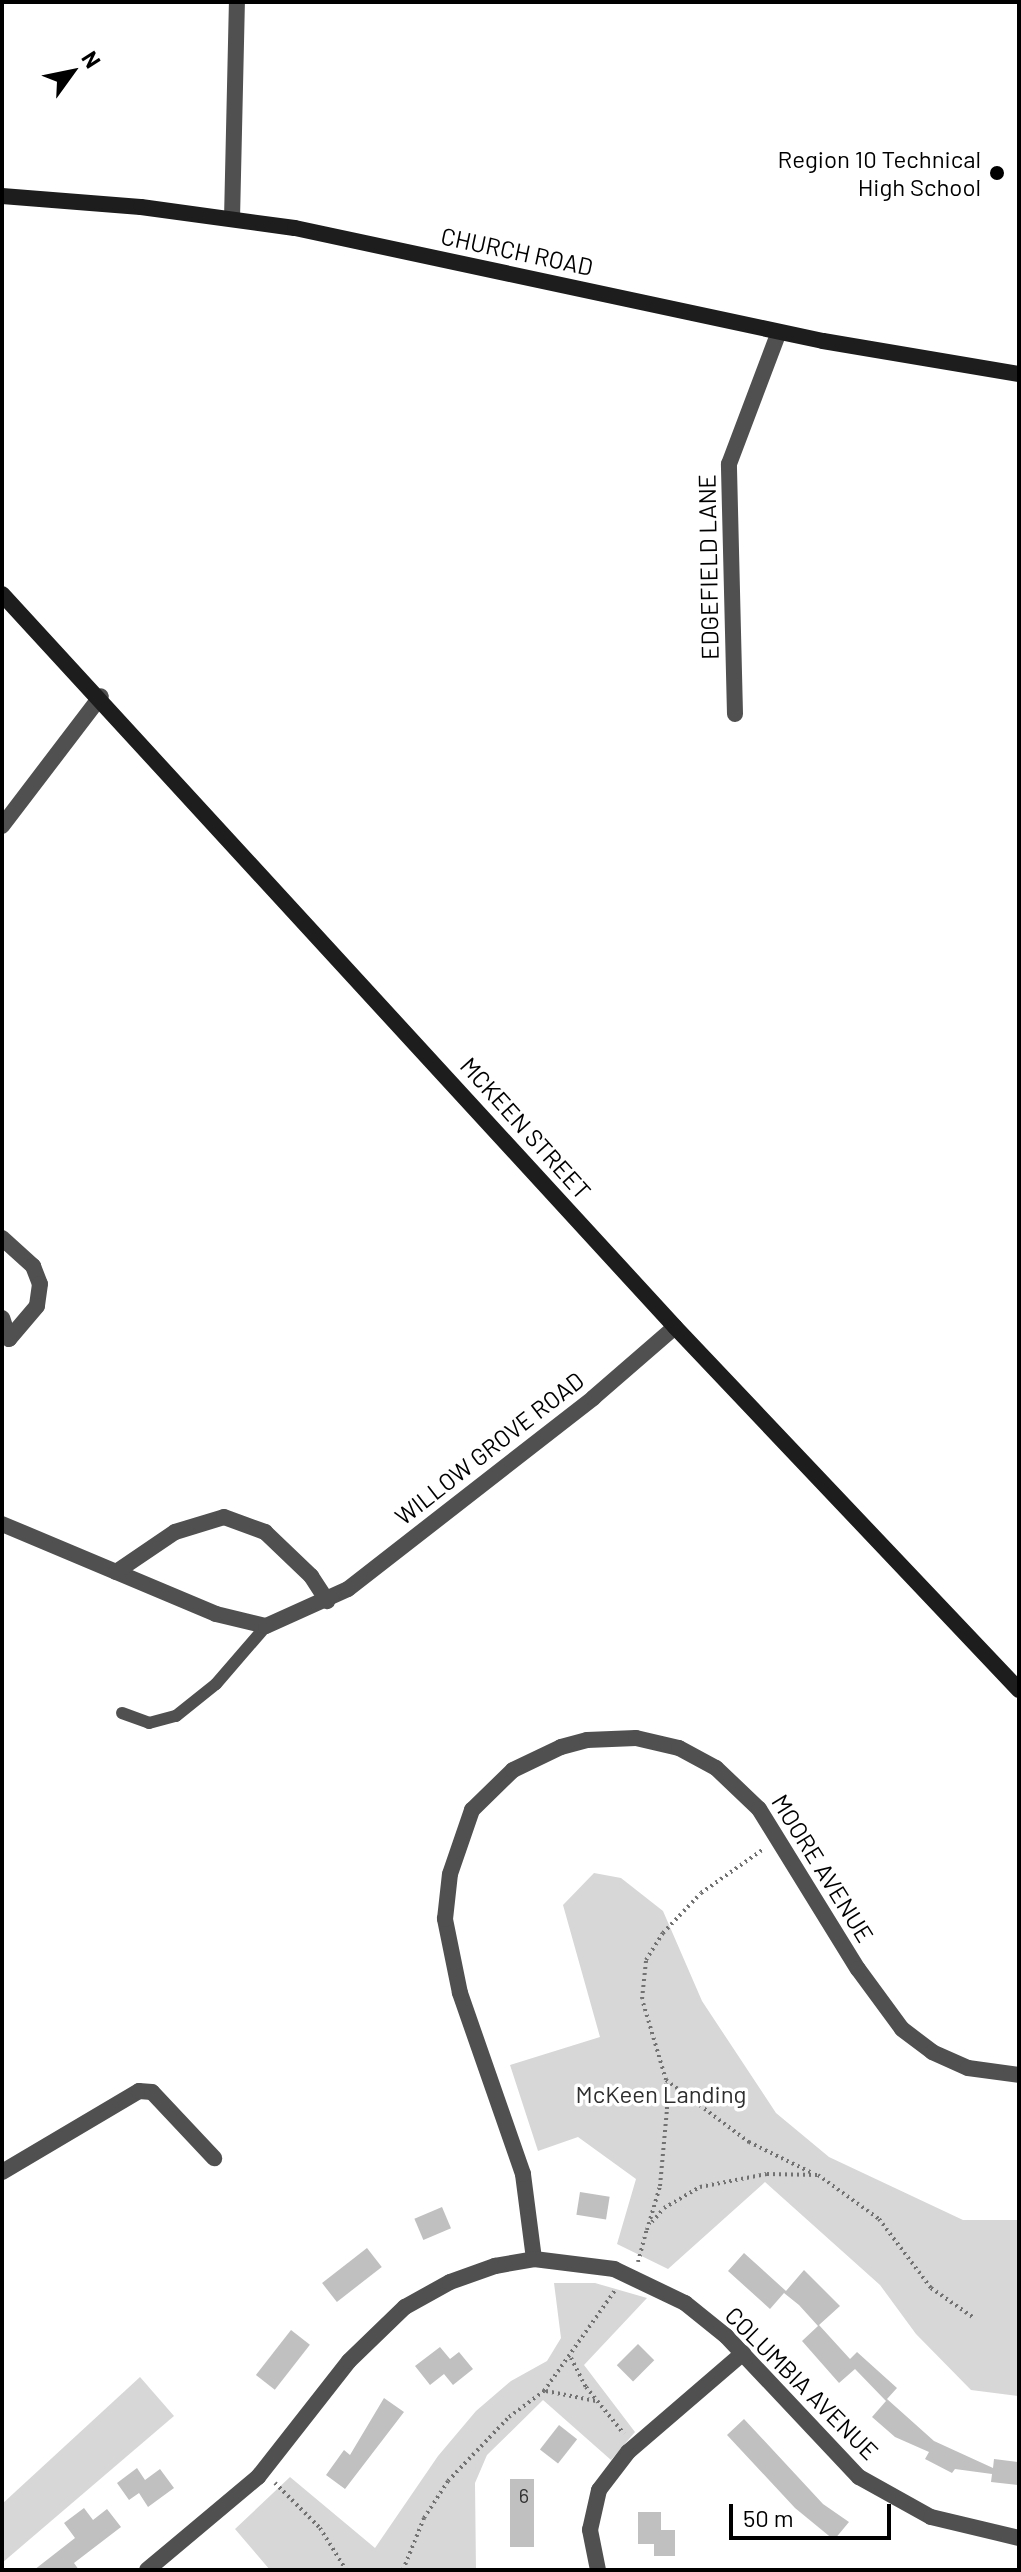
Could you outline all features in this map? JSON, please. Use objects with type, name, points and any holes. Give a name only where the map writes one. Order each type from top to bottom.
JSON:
[{"type":"street","points":[[232,219],[237,2]]},
{"type":"street","name":"CHURCH ROAD","points":[[2,196],[232,219],[381,245],[779,332],[1019,374]]},
{"type":"street","name":"EDGEFIELD LANE","points":[[735,714],[729,464],[779,332]]},
{"type":"street","name":"MCKEEN STREET","points":[[2,594],[101,696],[675,1327],[1019,1690]]},
{"type":"street","points":[[2,826],[101,696]]},
{"type":"street","points":[[2,1238],[33,1266],[40,1284],[37,1306],[6,1343]]},
{"type":"street","points":[[2,1318],[6,1343]]},
{"type":"street","name":"WILLOW GROVE ROAD","points":[[266,1626],[327,1601],[593,1398],[675,1327]]},
{"type":"street","points":[[116,1572],[175,1532],[224,1517],[247,1522],[272,1538],[327,1601]]},
{"type":"street","points":[[2,1524],[216,1614],[266,1626]]},
{"type":"street","name":"MOORE AVENUE","points":[[534,2259],[523,2174],[450,1955],[446,1896],[472,1810],[503,1778],[537,1757],[587,1740],[636,1738],[679,1748],[716,1768],[753,1801],[858,1969],[902,2029],[932,2052],[968,2068],[1019,2075]]},
{"type":"street","points":[[2,2172],[139,2091],[152,2092],[214,2158]]},
{"type":"street","name":"COLUMBIA AVENUE","points":[[147,2570],[221,2513],[263,2473],[349,2361],[405,2307],[450,2282],[495,2266],[534,2259],[614,2269],[651,2284],[685,2303],[743,2353],[844,2464],[882,2493],[957,2525],[1019,2538]]},
{"type":"street","points":[[598,2570],[590,2530],[599,2490],[628,2452],[743,2353]]},
{"type":"lane","name":"WILLOW GROVE ROAD","points":[[122,1713],[149,1723],[176,1716],[216,1684],[266,1626]]},
{"type":"path","points":[[638,2262],[667,2140],[666,2080],[642,1999],[646,1960],[701,1893],[778,1838]]},
{"type":"path","points":[[666,2080],[749,2142],[818,2175],[879,2219],[931,2288],[974,2318]]},
{"type":"path","points":[[647,2230],[664,2208],[700,2187],[767,2174],[818,2175]]},
{"type":"path","points":[[403,2570],[424,2518],[448,2481],[509,2417],[544,2391],[571,2358],[620,2285]]},
{"type":"path","points":[[571,2358],[598,2402],[626,2436]]},
{"type":"path","points":[[544,2391],[598,2402]]},
{"type":"path","points":[[263,2473],[320,2528],[346,2570]]},
{"type":"green space","name":"McKeen Landing","points":[[594,1873],[621,1878],[663,1911],[702,2001],[776,2113],[829,2157],[963,2220],[1019,2220],[1019,2396],[971,2390],[916,2334],[880,2285],[765,2182],[668,2269],[617,2244],[636,2179],[578,2137],[538,2151],[510,2065],[600,2037],[563,1905]]},
{"type":"green space","points":[[554,2283],[595,2283],[647,2298],[584,2365],[635,2432],[611,2460],[543,2400],[487,2455],[475,2483],[476,2570],[270,2570],[235,2529],[290,2477],[375,2548],[438,2456],[476,2411],[511,2381],[547,2361],[561,2338]]},
{"type":"green space","points":[[140,2377],[174,2416],[2,2563],[2,2504]]},
{"type":"building","points":[[580,2192],[610,2197],[606,2219],[576,2215]]},
{"type":"building","points":[[442,2207],[451,2228],[423,2240],[414,2219]]},
{"type":"building","points":[[367,2248],[382,2267],[337,2302],[322,2283]]},
{"type":"building","points":[[744,2253],[786,2291],[804,2270],[840,2306],[819,2325],[850,2359],[857,2352],[897,2388],[887,2399],[934,2441],[993,2468],[994,2459],[1019,2462],[1019,2485],[991,2482],[992,2474],[955,2469],[952,2473],[925,2459],[929,2452],[895,2437],[872,2417],[886,2401],[855,2369],[839,2383],[802,2341],[818,2326],[799,2305],[784,2293],[770,2309],[728,2271]]},
{"type":"building","points":[[291,2330],[310,2345],[275,2390],[256,2375]]},
{"type":"building","points":[[638,2344],[654,2360],[633,2381],[617,2365]]},
{"type":"building","points":[[440,2347],[450,2359],[459,2352],[473,2369],[453,2385],[444,2374],[430,2385],[415,2366]]},
{"type":"building","points":[[384,2398],[404,2412],[345,2489],[326,2475],[344,2450],[350,2455]]},
{"type":"building","points":[[744,2419],[823,2504],[849,2522],[834,2540],[795,2508],[727,2435]]},
{"type":"building","points":[[559,2425],[577,2439],[558,2464],[540,2449]]},
{"type":"building","points":[[137,2468],[145,2480],[160,2469],[174,2488],[148,2507],[139,2493],[129,2500],[117,2483]]},
{"type":"building","points":[[510,2479],[534,2479],[534,2547],[510,2547]]},
{"type":"building","points":[[84,2508],[93,2520],[107,2509],[121,2527],[74,2563],[79,2570],[34,2570],[75,2538],[64,2523]]},
{"type":"building","points":[[638,2512],[661,2512],[661,2530],[675,2530],[675,2556],[654,2556],[654,2544],[638,2544]]},
{"type":"place","name":"Region 10 Technical High School","points":[[997,173]]}]
